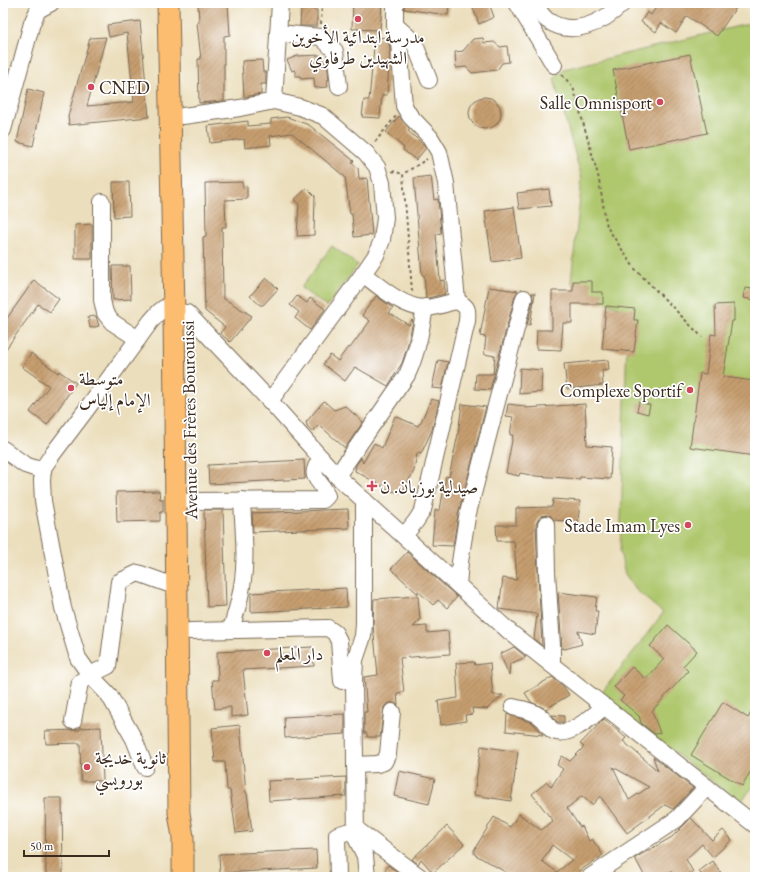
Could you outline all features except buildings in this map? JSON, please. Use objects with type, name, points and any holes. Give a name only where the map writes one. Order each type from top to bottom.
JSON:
[{"type":"main road","points":[[168,3],[180,313],[177,587],[179,813],[183,837],[183,877]]},
{"type":"main road","name":"Avenue des Frères Bourouissi","points":[[181,3],[183,116],[180,313],[190,501],[189,817],[183,837]]},
{"type":"street","points":[[3,130],[32,23],[38,10],[50,3]]},
{"type":"street","points":[[274,101],[280,3]]},
{"type":"street","points":[[395,3],[395,24],[400,42],[404,106],[410,116],[430,137],[439,152],[446,183],[457,301]]},
{"type":"street","points":[[516,3],[557,69]]},
{"type":"street","points":[[533,3],[546,19],[556,25],[570,29],[585,28],[602,19],[623,3]]},
{"type":"street","points":[[395,24],[414,42],[429,80]]},
{"type":"street","points":[[278,33],[321,37],[335,51],[339,86]]},
{"type":"street","points":[[183,116],[240,108],[274,101],[300,107],[323,116],[366,153],[377,167],[382,183],[385,218],[382,240],[376,255],[270,401]]},
{"type":"street","points":[[102,202],[102,300],[105,313],[112,322],[138,339]]},
{"type":"street","points":[[363,274],[383,289],[419,307],[457,301],[464,305],[468,310],[467,321],[423,510],[404,536]]},
{"type":"street","points":[[458,585],[460,562],[468,517],[524,298]]},
{"type":"street","points":[[337,476],[407,375],[417,350],[419,307]]},
{"type":"street","points":[[145,767],[134,738],[109,695],[90,676],[78,658],[63,608],[43,501],[42,481],[43,468],[52,455],[138,339],[159,312],[164,308],[180,313],[270,401],[337,476],[510,632],[755,825]]},
{"type":"street","points":[[3,449],[25,465],[43,471]]},
{"type":"street","points":[[190,501],[323,500],[327,496],[325,490],[314,474],[314,468],[321,458]]},
{"type":"street","points":[[231,630],[243,584],[244,567],[242,500]]},
{"type":"street","points":[[364,500],[364,624],[363,636],[355,660],[354,682],[356,838],[365,856],[367,877]]},
{"type":"street","points":[[546,524],[552,665]]},
{"type":"street","points":[[73,721],[80,682],[108,666],[119,582],[138,573],[177,587]]},
{"type":"street","points":[[190,631],[328,628],[335,632],[339,641],[342,681]]},
{"type":"street","points":[[513,707],[534,712],[543,719],[552,730],[560,733],[572,730],[604,707]]},
{"type":"street","points":[[355,765],[377,764],[384,762],[388,754],[392,712]]},
{"type":"street","points":[[590,877],[677,819],[707,787]]},
{"type":"street","points":[[338,877],[337,835],[356,829]]},
{"type":"street","points":[[356,829],[420,877]]},
{"type":"path","points":[[321,37],[322,3]]},
{"type":"path","points":[[557,69],[573,87],[598,175],[607,227],[635,269],[702,337]]},
{"type":"path","points":[[366,153],[404,106]]},
{"type":"path","points":[[419,307],[412,283],[403,174],[439,152]]},
{"type":"green space","name":"Complexe Sportif","points":[[755,22],[755,784],[740,803],[600,695],[663,613],[636,590],[625,574],[620,552],[628,310],[579,294],[571,282],[582,179],[554,79],[564,69]]},
{"type":"green space","points":[[332,246],[358,265],[327,307],[301,288]]},
{"type":"place","name":"مدرسة ابتدائية الأخوين الشهيدين طرفاوي","points":[[358,19]]},
{"type":"place","name":"CNED","points":[[91,87]]},
{"type":"place","name":"Salle Omnisport","points":[[660,102]]},
{"type":"place","name":"متوسطة الإمام إلياس","points":[[71,388]]},
{"type":"place","name":"Complexe Sportif","points":[[690,390]]},
{"type":"place","name":"صيدلية بوزيان. ن","points":[[372,486]]},
{"type":"place","name":"Stade Imam Lyes","points":[[688,525]]},
{"type":"place","name":"دار المعلم","points":[[267,653]]},
{"type":"place","name":"ثانوية خديجة بورويسي","points":[[87,767]]}]
